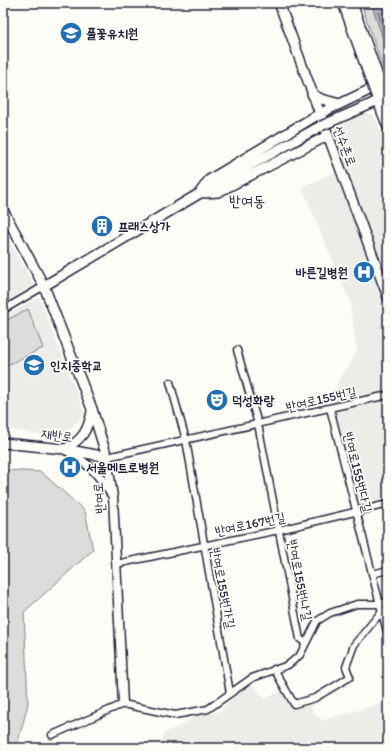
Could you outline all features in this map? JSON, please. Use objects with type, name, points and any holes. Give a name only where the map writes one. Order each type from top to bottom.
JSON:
[{"type":"main road","name":"선수촌로","points":[[279,3],[388,298]]},
{"type":"main road","points":[[343,3],[370,67],[383,104],[388,127]]},
{"type":"main road","points":[[352,3],[370,67]]},
{"type":"main road","points":[[204,191],[209,180],[319,114],[386,82]]},
{"type":"main road","points":[[312,94],[321,99],[340,104]]},
{"type":"main road","points":[[44,286],[204,191],[321,126],[383,104]]},
{"type":"main road","points":[[204,191],[218,192],[327,136]]},
{"type":"main road","name":"반여로","points":[[3,210],[44,286],[92,410],[107,457]]},
{"type":"main road","name":"재반로","points":[[3,442],[64,449],[107,457]]},
{"type":"street","points":[[3,310],[44,286]]},
{"type":"street","points":[[237,350],[258,424]]},
{"type":"street","points":[[170,382],[186,440]]},
{"type":"street","name":"반여로155번길","points":[[107,457],[388,395]]},
{"type":"street","name":"반여로155번다길","points":[[330,408],[388,636]]},
{"type":"street","points":[[64,449],[76,443],[89,426],[92,410]]},
{"type":"street","name":"반여로155번나길","points":[[258,424],[300,639],[306,643]]},
{"type":"street","name":"반여로155번가길","points":[[186,440],[230,693]]},
{"type":"street","points":[[64,449],[88,464],[101,477],[113,497]]},
{"type":"street","name":"반여로","points":[[107,457],[113,497],[123,704]]},
{"type":"street","name":"반여로167번길","points":[[116,564],[279,530],[388,504]]},
{"type":"street","points":[[372,574],[388,570]]},
{"type":"street","points":[[52,735],[123,704],[175,715],[208,709],[252,678],[288,664],[300,655],[318,621],[330,613],[358,604],[380,604],[388,601]]},
{"type":"street","points":[[274,669],[294,704],[315,698],[350,678],[346,667],[354,645],[382,611]]},
{"type":"shaded area","points":[[361,3],[388,3],[388,83]]},
{"type":"shaded area","points":[[366,113],[374,116],[388,147],[388,280],[331,130]]},
{"type":"shaded area","points":[[335,172],[388,310],[388,500],[363,506],[357,505],[336,414],[331,403],[337,384],[357,352],[350,302],[302,187]]},
{"type":"shaded area","points":[[3,231],[34,285],[3,304]]},
{"type":"shaded area","name":"인지중학교","points":[[39,297],[85,414],[60,438],[3,428],[3,317]]},
{"type":"shaded area","points":[[28,309],[43,348],[3,367],[3,322]]},
{"type":"shaded area","points":[[3,470],[41,472],[85,511],[93,550],[24,612],[28,704],[18,742],[10,748],[3,748]]},
{"type":"shaded area","points":[[252,684],[265,699],[283,690],[294,708],[310,702],[313,713],[322,720],[388,702],[388,748],[134,748],[136,746],[162,740],[164,733],[185,724],[196,715],[220,711],[241,690]]},
{"type":"water","points":[[371,3],[388,3],[388,54]]},
{"type":"place","name":"풀꽃유치원","points":[[71,33]]},
{"type":"place","name":"프래스상가","points":[[102,226]]},
{"type":"place","name":"바른길병원","points":[[364,272]]},
{"type":"place","name":"인지중학교","points":[[34,365]]},
{"type":"place","name":"덕성화랑","points":[[217,400]]},
{"type":"place","name":"서울메트로병원","points":[[70,467]]},
{"type":"district","name":"반여동","points":[[247,201]]}]
